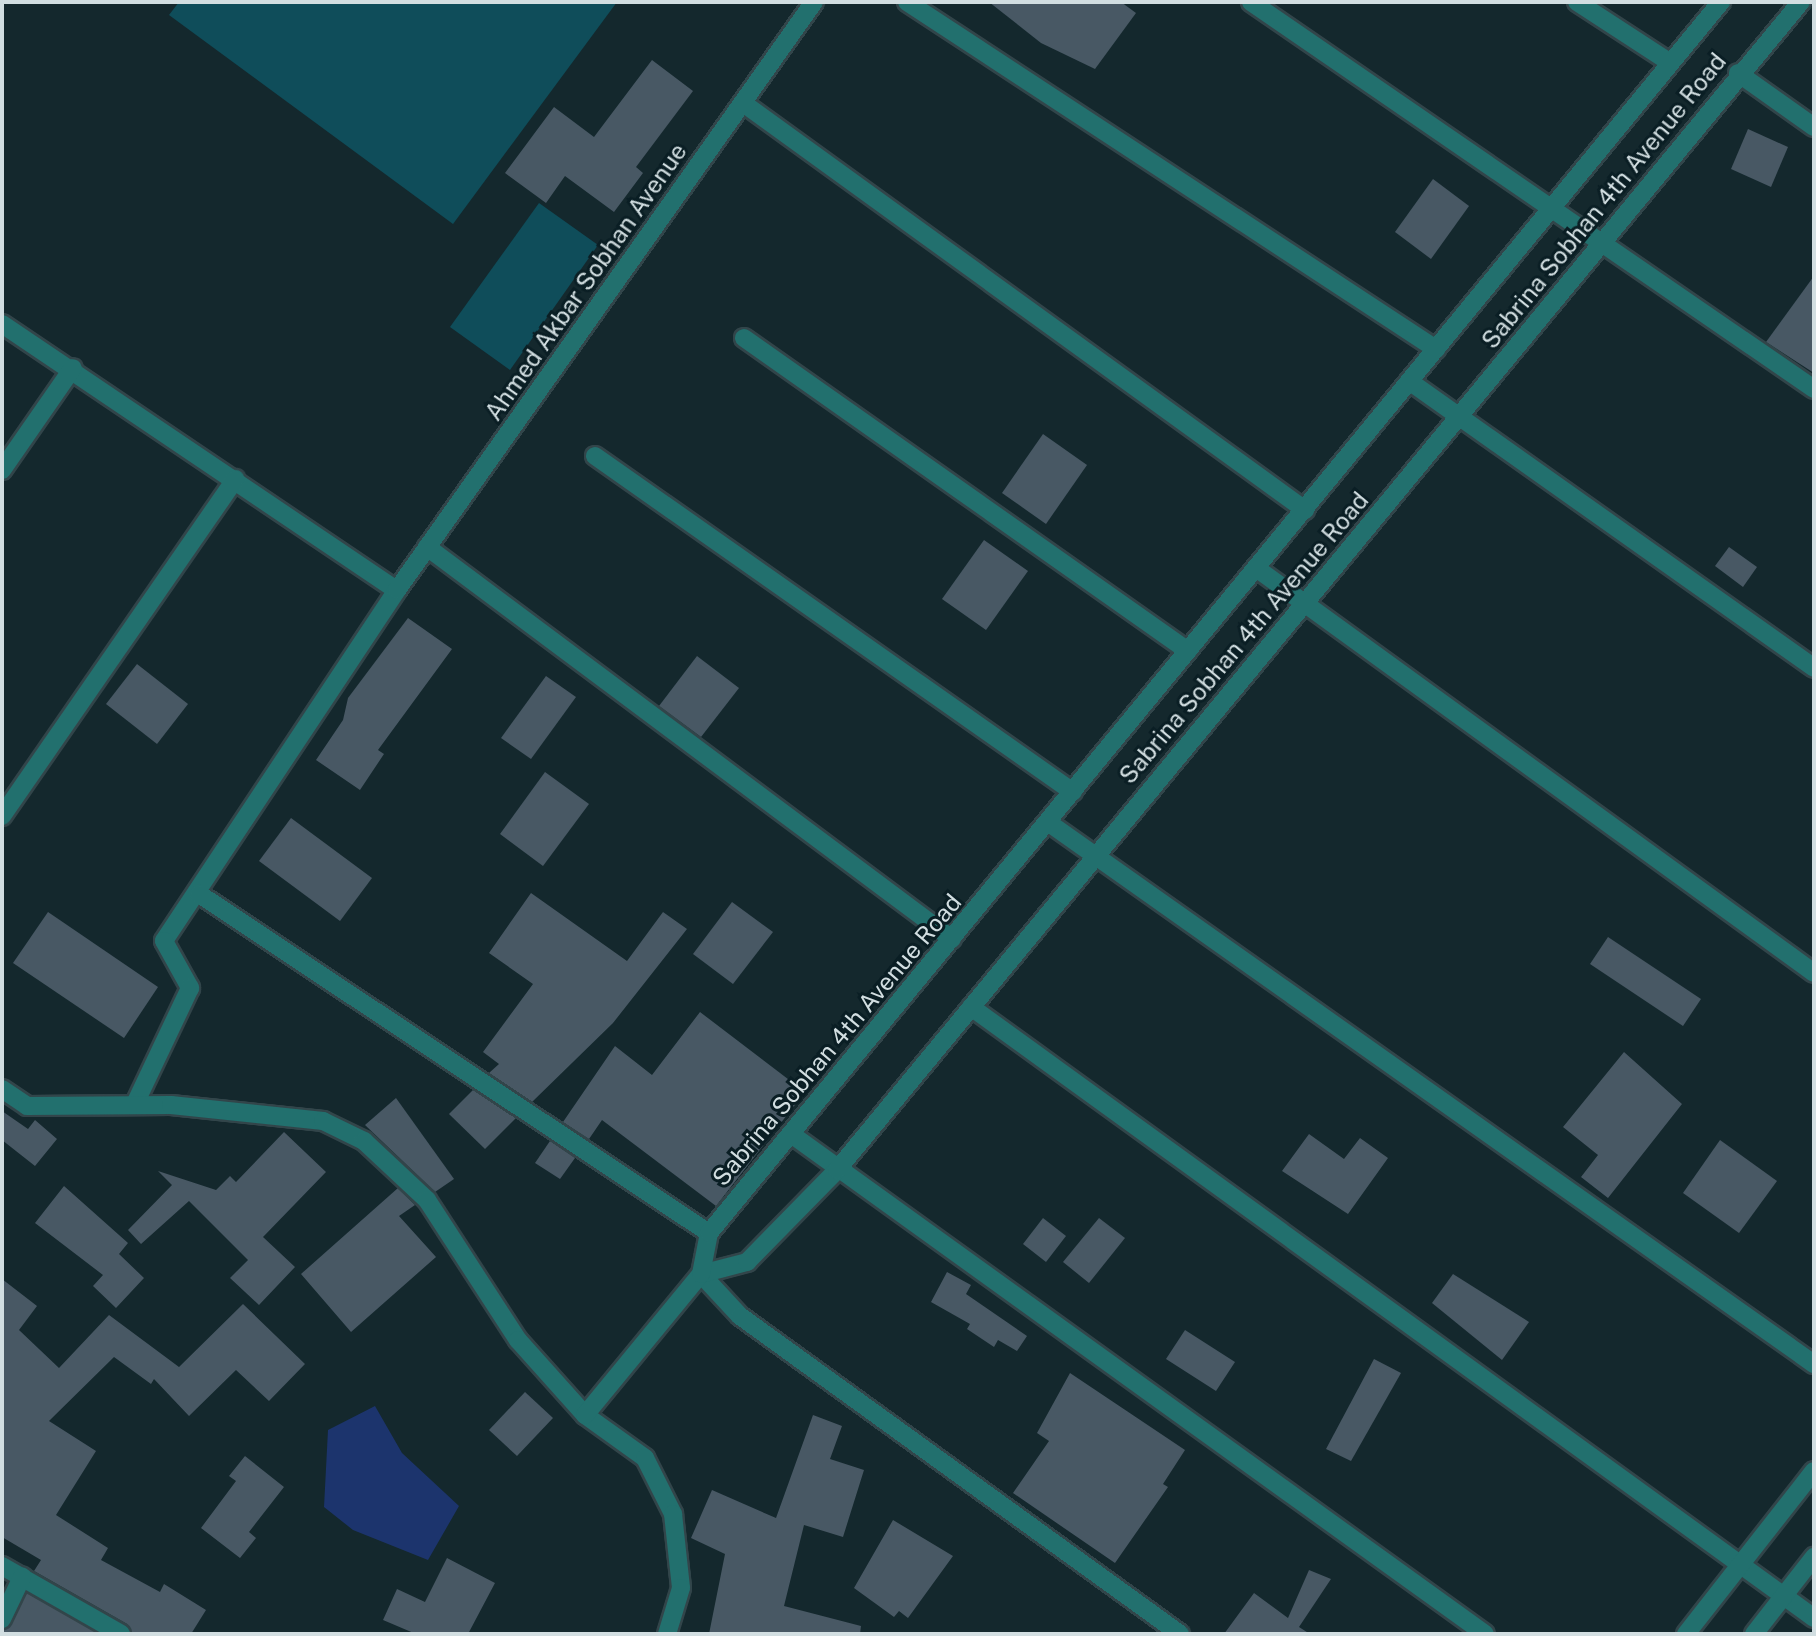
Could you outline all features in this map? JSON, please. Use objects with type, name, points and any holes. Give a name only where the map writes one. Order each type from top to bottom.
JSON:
[{"type":"street","name":"Ahmed Akbar Sobhan Avenue","points":[[135,1104],[190,988],[164,941],[199,894],[397,590],[814,2]]},
{"type":"street","points":[[908,2],[1436,349]]},
{"type":"street","points":[[1251,2],[1605,242],[1814,389]]},
{"type":"street","points":[[1577,2],[1669,62]]},
{"type":"street","name":"Sabrina Sobhan 4th Avenue Road","points":[[585,1415],[701,1274],[709,1233],[1721,2]]},
{"type":"street","name":"Sabrina Sobhan 4th Avenue Road","points":[[701,1274],[747,1262],[837,1170],[1605,242],[1738,73],[1801,2]]},
{"type":"street","points":[[1738,73],[1814,127]]},
{"type":"street","points":[[743,103],[1305,510]]},
{"type":"street","points":[[2,324],[73,368],[397,590]]},
{"type":"street","points":[[744,338],[1188,651]]},
{"type":"street","points":[[2,471],[73,368]]},
{"type":"street","points":[[1409,382],[1814,668]]},
{"type":"street","points":[[595,456],[1073,792]]},
{"type":"street","points":[[2,816],[234,479]]},
{"type":"street","points":[[427,547],[951,939]]},
{"type":"street","points":[[1256,568],[1814,973]]},
{"type":"street","points":[[1049,822],[1814,1364]]},
{"type":"street","points":[[199,894],[709,1233]]},
{"type":"street","points":[[971,1007],[1739,1567],[1814,1618]]},
{"type":"street","points":[[2,1089],[27,1106],[135,1104],[323,1121],[364,1141],[428,1200],[518,1340],[585,1415],[645,1458],[673,1514],[681,1588],[667,1634]]},
{"type":"street","points":[[791,1134],[837,1170],[1485,1634]]},
{"type":"street","points":[[701,1274],[740,1316],[1180,1634]]},
{"type":"street","points":[[1686,1634],[1814,1471]]},
{"type":"street","points":[[1754,1634],[1814,1557]]},
{"type":"street","points":[[2,1566],[121,1634]]},
{"type":"street","points":[[2,1619],[22,1577]]},
{"type":"shaded area","points":[[179,2],[617,2],[453,224],[169,15]]},
{"type":"shaded area","points":[[539,203],[598,245],[510,370],[450,327]]},
{"type":"water","points":[[375,1406],[402,1453],[459,1506],[428,1560],[353,1530],[324,1507],[328,1430]]},
{"type":"building","points":[[989,2],[1121,2],[1136,13],[1095,69],[1041,43]]},
{"type":"building","points":[[652,60],[693,91],[636,167],[643,173],[614,212],[565,176],[546,203],[505,173],[554,107],[594,137]]},
{"type":"building","points":[[1748,129],[1788,147],[1771,187],[1731,169]]},
{"type":"building","points":[[1433,179],[1469,206],[1431,259],[1395,232]]},
{"type":"building","points":[[1814,276],[1814,373],[1766,342]]},
{"type":"building","points":[[1043,434],[1087,465],[1046,524],[1002,493]]},
{"type":"building","points":[[984,540],[1028,571],[986,630],[942,599]]},
{"type":"building","points":[[1729,547],[1757,567],[1743,587],[1715,566]]},
{"type":"building","points":[[408,618],[452,649],[378,750],[384,754],[360,790],[316,760],[343,720],[348,698]]},
{"type":"building","points":[[697,656],[739,688],[701,737],[659,706]]},
{"type":"building","points":[[137,664],[188,704],[157,744],[106,704]]},
{"type":"building","points":[[546,676],[576,697],[531,759],[501,738]]},
{"type":"building","points":[[545,772],[589,804],[543,866],[500,834]]},
{"type":"building","points":[[291,818],[372,878],[340,921],[259,861]]},
{"type":"building","points":[[531,893],[627,961],[663,912],[687,929],[613,1023],[532,1102],[489,1073],[499,1064],[483,1052],[533,984],[489,953]]},
{"type":"building","points":[[732,902],[773,932],[733,984],[693,954]]},
{"type":"building","points":[[48,912],[158,987],[124,1038],[13,963]]},
{"type":"building","points":[[1608,937],[1701,999],[1683,1026],[1590,964]]},
{"type":"building","points":[[700,1012],[805,1092],[716,1206],[602,1120],[589,1139],[563,1122],[615,1046],[652,1075]]},
{"type":"building","points":[[1624,1052],[1682,1104],[1608,1198],[1581,1177],[1598,1155],[1563,1127]]},
{"type":"building","points":[[473,1090],[516,1118],[485,1149],[449,1114]]},
{"type":"building","points":[[396,1098],[454,1179],[435,1192],[365,1125]]},
{"type":"building","points":[[2,1111],[28,1129],[35,1120],[57,1139],[35,1166],[2,1140]]},
{"type":"building","points":[[284,1132],[326,1172],[263,1237],[295,1267],[259,1305],[230,1278],[248,1260],[189,1201],[141,1244],[128,1230],[172,1185],[158,1171],[216,1190],[230,1176],[236,1182]]},
{"type":"building","points":[[1309,1134],[1344,1159],[1360,1138],[1388,1158],[1348,1214],[1282,1171]]},
{"type":"building","points":[[1720,1140],[1777,1181],[1739,1233],[1683,1193]]},
{"type":"building","points":[[550,1141],[575,1158],[560,1179],[535,1163]]},
{"type":"building","points":[[64,1186],[128,1243],[119,1254],[144,1278],[116,1308],[93,1286],[103,1275],[35,1223]]},
{"type":"building","points":[[398,1188],[415,1205],[399,1216],[436,1257],[351,1332],[301,1274]]},
{"type":"building","points":[[1043,1218],[1066,1236],[1046,1262],[1023,1244]]},
{"type":"building","points":[[1099,1218],[1125,1238],[1089,1283],[1063,1262]]},
{"type":"building","points":[[947,1272],[971,1285],[966,1294],[1027,1336],[1017,1351],[998,1340],[994,1347],[967,1329],[970,1324],[931,1302]]},
{"type":"building","points":[[1453,1274],[1529,1322],[1502,1360],[1432,1303]]},
{"type":"building","points":[[2,1279],[37,1306],[19,1330],[59,1368],[109,1315],[179,1367],[243,1304],[305,1364],[269,1401],[236,1370],[189,1416],[154,1379],[151,1384],[114,1357],[49,1421],[96,1451],[56,1515],[108,1548],[101,1560],[160,1592],[164,1584],[206,1610],[191,1634],[132,1634],[127,1624],[34,1571],[41,1560],[2,1537]]},
{"type":"building","points":[[1185,1330],[1235,1362],[1216,1391],[1166,1359]]},
{"type":"building","points":[[1374,1359],[1401,1373],[1351,1461],[1326,1449]]},
{"type":"building","points":[[1070,1373],[1185,1450],[1163,1484],[1168,1487],[1115,1563],[1013,1493],[1049,1441],[1037,1433]]},
{"type":"building","points":[[525,1392],[553,1418],[517,1456],[489,1430]]},
{"type":"building","points":[[813,1415],[842,1426],[830,1459],[864,1470],[843,1537],[804,1525],[784,1606],[861,1626],[860,1634],[709,1634],[725,1554],[691,1538],[712,1490],[776,1518]]},
{"type":"building","points":[[245,1456],[284,1487],[249,1532],[256,1538],[240,1558],[201,1528],[236,1481],[229,1476]]},
{"type":"building","points":[[893,1520],[953,1556],[908,1618],[899,1611],[894,1617],[854,1588]]},
{"type":"building","points":[[447,1558],[495,1583],[468,1634],[416,1634],[383,1620],[397,1589],[425,1602]]},
{"type":"building","points":[[1309,1570],[1331,1579],[1299,1627],[1310,1634],[1224,1634],[1254,1593],[1288,1618]]},
{"type":"building","points":[[27,1593],[99,1634],[2,1634]]}]
